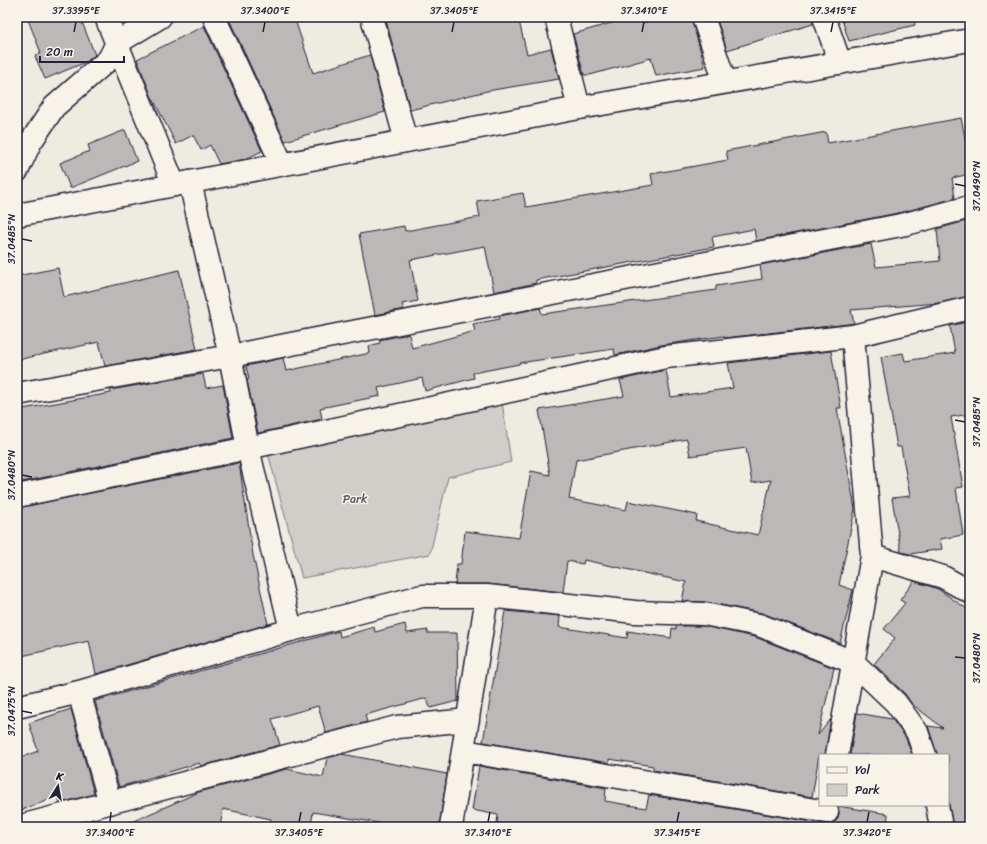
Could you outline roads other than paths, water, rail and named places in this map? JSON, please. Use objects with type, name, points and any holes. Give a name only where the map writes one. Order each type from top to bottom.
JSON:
[{"type":"street","points":[[106,17],[182,184],[230,356],[248,448],[291,630]]},
{"type":"street","points":[[17,171],[30,143],[54,107],[110,59],[117,43],[160,17]]},
{"type":"street","points":[[214,17],[282,164]]},
{"type":"street","points":[[372,17],[406,141]]},
{"type":"street","points":[[556,17],[579,108]]},
{"type":"street","points":[[703,17],[725,82]]},
{"type":"street","points":[[824,17],[840,63]]},
{"type":"street","points":[[17,215],[579,108],[970,40]]},
{"type":"street","points":[[17,394],[230,356],[898,226],[970,207]]},
{"type":"street","points":[[17,496],[248,448],[666,357],[853,336],[970,308]]},
{"type":"street","points":[[837,754],[872,556],[853,336]]},
{"type":"street","points":[[872,556],[943,577],[970,592]]},
{"type":"street","points":[[17,706],[79,692],[291,630],[422,596],[487,596],[635,612],[704,614],[759,625],[853,662],[896,703],[917,732],[925,754]]},
{"type":"street","points":[[451,827],[487,596]]},
{"type":"street","points":[[79,692],[110,803]]},
{"type":"street","points":[[17,827],[397,727],[468,720]]},
{"type":"street","points":[[464,751],[827,815]]},
{"type":"street","points":[[937,806],[941,827]]},
{"type":"park label","name":"Park","points":[[355,499]]}]
